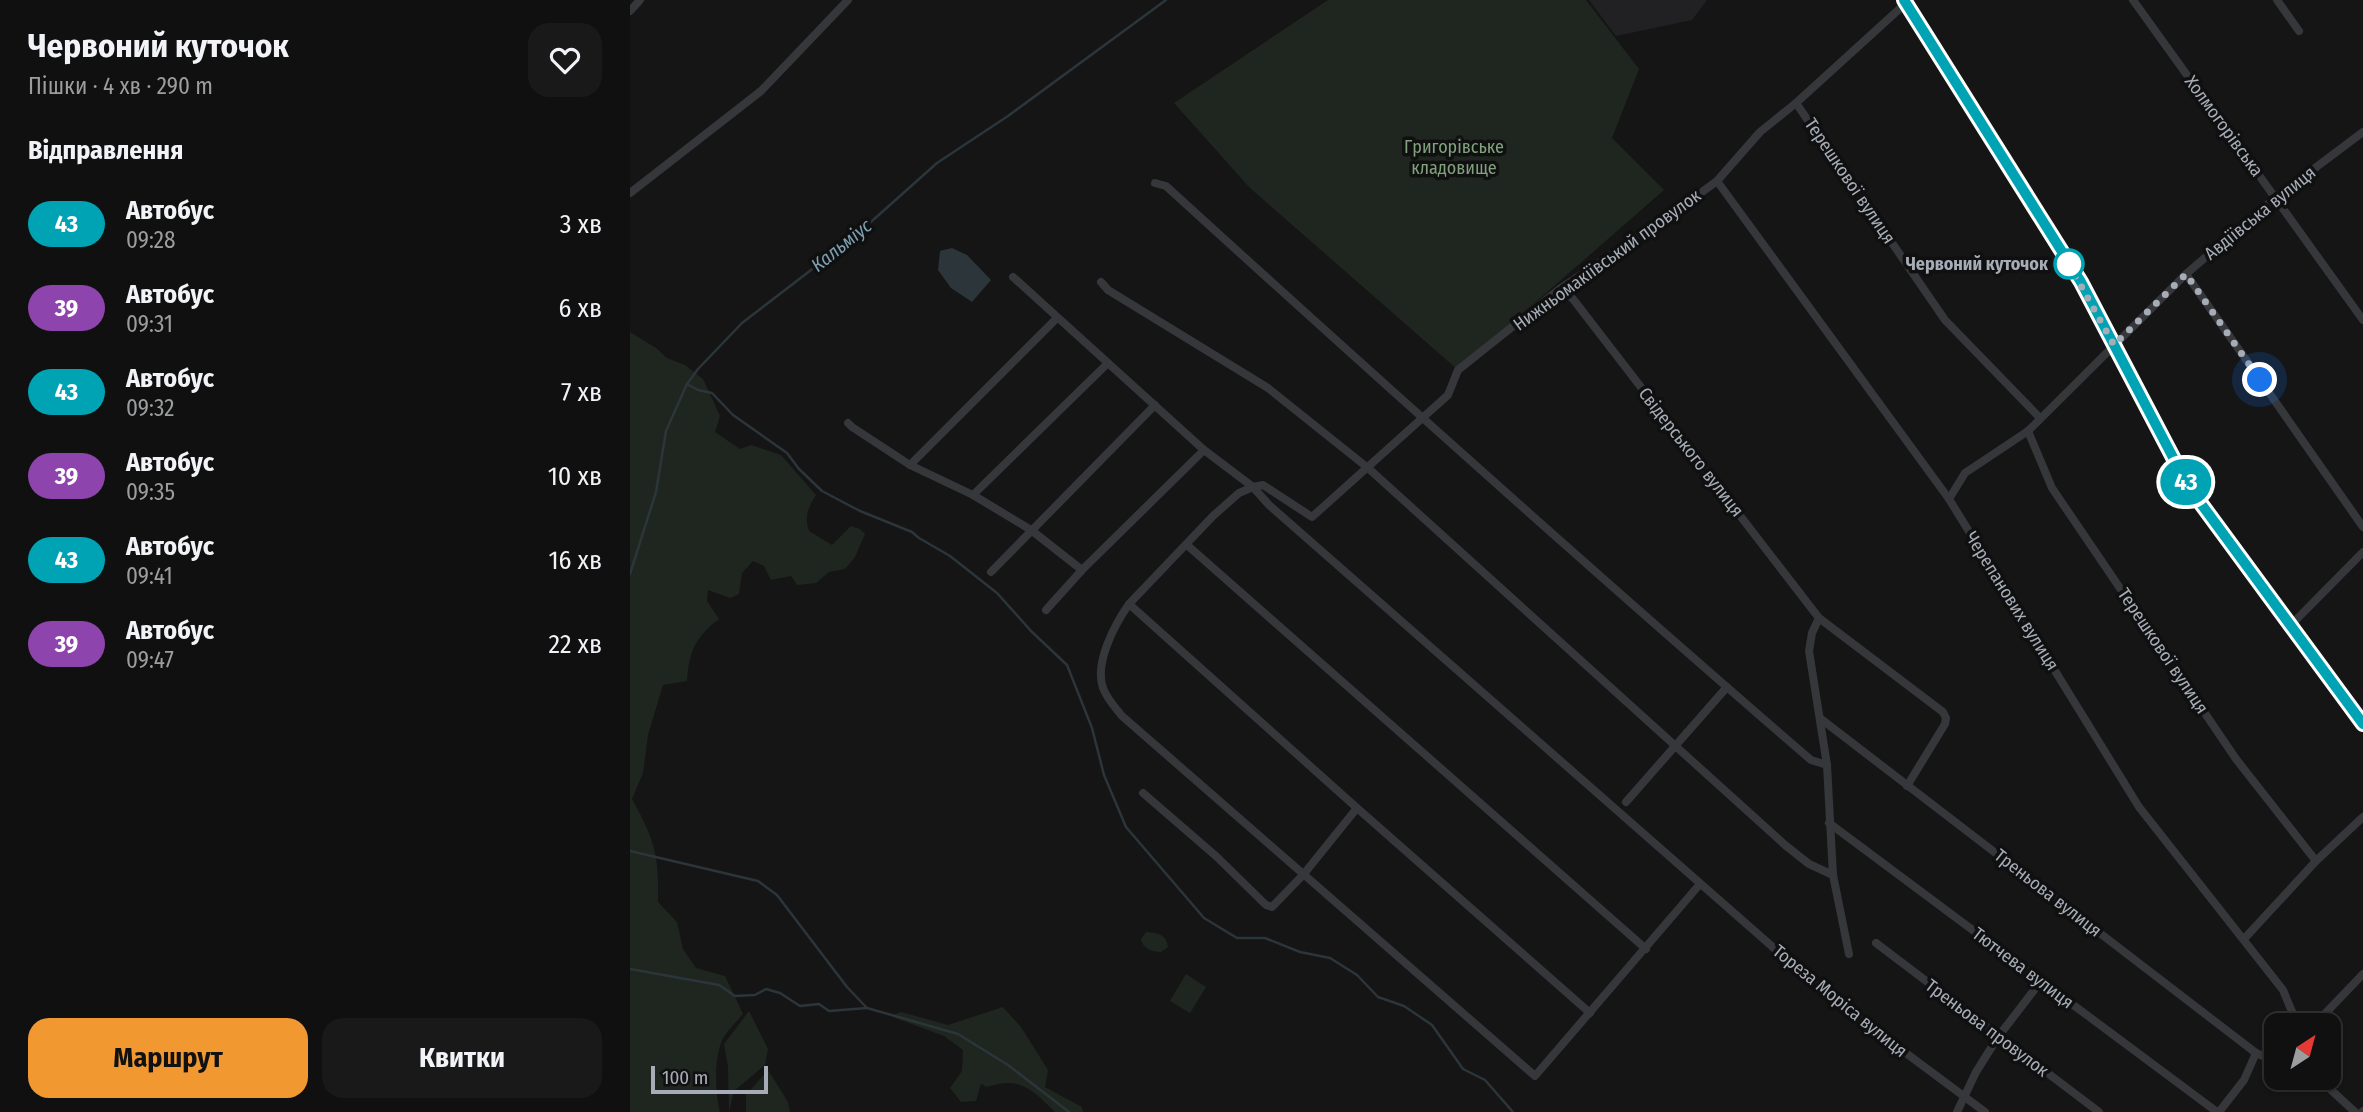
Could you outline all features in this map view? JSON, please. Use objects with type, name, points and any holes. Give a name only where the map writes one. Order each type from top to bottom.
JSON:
[{"type":"street","points":[[630,11],[640,0]]},
{"type":"street","points":[[630,193],[761,91],[848,0]]},
{"type":"street","name":"Холмогорівська","points":[[2133,0],[2363,320]]},
{"type":"street","points":[[2277,0],[2299,31]]},
{"type":"street","points":[[1905,2],[2081,282],[2188,486],[2363,724]]},
{"type":"street","name":"Нижньомакіївський провулок","points":[[1252,487],[1263,485],[1312,517],[1448,395],[1458,370],[1561,288],[1717,181],[1760,132],[1796,103],[1905,2]]},
{"type":"street","name":"Терешкової вулиця","points":[[1796,103],[1945,320],[2040,418]]},
{"type":"street","name":"Авдіївська вулиця","points":[[1949,499],[1965,473],[2028,430],[2186,274],[2275,198],[2363,132]]},
{"type":"street","name":"Черепанових вулиця","points":[[1717,181],[1949,499],[2139,807],[2283,990],[2293,1013]]},
{"type":"street","points":[[1155,183],[1166,186],[1422,420],[1811,760],[1827,765]]},
{"type":"street","points":[[2186,274],[2363,527]]},
{"type":"street","points":[[1013,276],[1204,450],[1252,487],[1239,493],[1129,604],[1111,636],[1105,656],[1102,685],[1107,698],[1122,716],[1535,1076],[1700,884]]},
{"type":"street","points":[[1101,282],[1108,290],[1268,388],[1368,468],[1785,845],[1809,864],[1833,875]]},
{"type":"street","name":"Свiдерського вулиця","points":[[1561,288],[1573,299],[1819,618],[1943,712],[1947,718],[1945,724],[1907,786]]},
{"type":"street","points":[[910,465],[1057,318]]},
{"type":"street","points":[[973,495],[1108,363]]},
{"type":"street","points":[[991,572],[1155,405]]},
{"type":"street","points":[[848,423],[910,465],[973,495],[1031,530],[1082,570]]},
{"type":"street","name":"Терешкової вулиця","points":[[2028,430],[2052,488],[2236,759],[2316,862]]},
{"type":"street","points":[[1046,610],[1082,570],[1204,450]]},
{"type":"street","name":"Тореза Моріса вулиця","points":[[1252,487],[1269,505],[1824,992],[1985,1112]]},
{"type":"street","points":[[1187,545],[1646,949]]},
{"type":"street","points":[[2290,626],[2363,552]]},
{"type":"street","points":[[1129,604],[1590,1013]]},
{"type":"street","points":[[1819,618],[1812,633],[1809,651],[1827,765],[1833,875],[1849,954]]},
{"type":"street","points":[[1626,802],[1727,687]]},
{"type":"street","name":"Треньова вулиця","points":[[1821,719],[2256,1054],[2264,1057]]},
{"type":"street","points":[[1143,793],[1217,857],[1266,905],[1272,907],[1303,875],[1357,808]]},
{"type":"street","points":[[2244,939],[2316,862],[2363,817]]},
{"type":"street","name":"Тютчева вулиця","points":[[1829,823],[2218,1112]]},
{"type":"street","name":"Треньова провулок","points":[[1876,943],[2099,1112]]},
{"type":"street","points":[[2326,1013],[2363,974]]},
{"type":"street","points":[[1957,1112],[1976,1072],[1998,1037],[2041,981]]},
{"type":"street","points":[[2218,1112],[2244,1080],[2256,1054]]},
{"type":"street","points":[[2331,1090],[2355,1112]]},
{"type":"shaded area","points":[[1589,0],[1707,0],[1692,20],[1616,36]]},
{"type":"shaded area","points":[[952,248],[967,255],[991,280],[972,302],[951,288],[938,270],[940,251]]},
{"type":"green space","name":"Григорівське кладовище","points":[[1328,0],[1586,0],[1639,69],[1612,138],[1664,190],[1458,370],[1250,188],[1174,103]]},
{"type":"green space","points":[[630,332],[703,379],[720,416],[715,432],[740,449],[751,445],[781,455],[816,495],[808,512],[809,531],[832,545],[851,526],[865,534],[855,557],[845,569],[829,572],[816,583],[797,585],[791,576],[771,580],[764,566],[753,561],[742,573],[739,594],[730,598],[708,590],[707,601],[719,619],[704,632],[695,646],[689,662],[687,681],[663,685],[648,735],[643,773],[632,799],[654,848],[658,872],[658,902],[677,922],[683,949],[696,968],[725,976],[743,1014],[725,1035],[718,1052],[716,1084],[720,1112],[630,1112]]},
{"type":"green space","points":[[1146,932],[1161,935],[1168,947],[1161,952],[1148,949],[1141,939]]},
{"type":"green space","points":[[1186,974],[1206,987],[1190,1013],[1170,1001]]},
{"type":"green space","points":[[1003,1007],[1021,1027],[1048,1070],[1045,1087],[1082,1107],[1083,1112],[1055,1112],[1032,1091],[1008,1083],[987,1087],[981,1084],[976,1101],[961,1102],[950,1088],[962,1071],[963,1050],[944,1036],[890,1016],[901,1012],[948,1025]]},
{"type":"green space","points":[[749,1011],[768,1049],[765,1065],[734,1091],[729,1112],[728,1067],[724,1044]]},
{"type":"green space","points":[[768,1070],[788,1102],[790,1112],[746,1112],[746,1095]]},
{"type":"waterway","name":"Кальміус","points":[[630,574],[656,492],[666,431],[687,384],[698,369],[742,323],[854,237],[937,163],[1008,116],[1166,0]]},
{"type":"waterway","points":[[687,384],[712,393],[733,415],[787,453],[822,491],[860,511],[912,532],[950,556],[997,593],[1031,631],[1067,665],[1092,728],[1104,775],[1126,827],[1204,918],[1237,938],[1265,938],[1300,952],[1330,958],[1357,975],[1378,997],[1404,1006],[1432,1025],[1463,1069],[1485,1080],[1513,1112]]},
{"type":"waterway","points":[[630,851],[758,881],[777,895],[847,987],[867,1008],[958,1034],[1008,1065],[1069,1112]]},
{"type":"waterway","points":[[630,969],[719,985],[735,996],[755,995],[766,989],[780,993],[800,1006],[819,1004],[829,1011],[867,1008]]},
{"type":"bus line","name":"43","points":[[1904,0],[2081,282],[2188,486],[2363,724]]},
{"type":"place","name":"Червоний куточок","points":[[2069,264]]},
{"type":"route","points":[[2069,264],[2066,259],[2114,345],[2186,274],[2260,380]]}]
